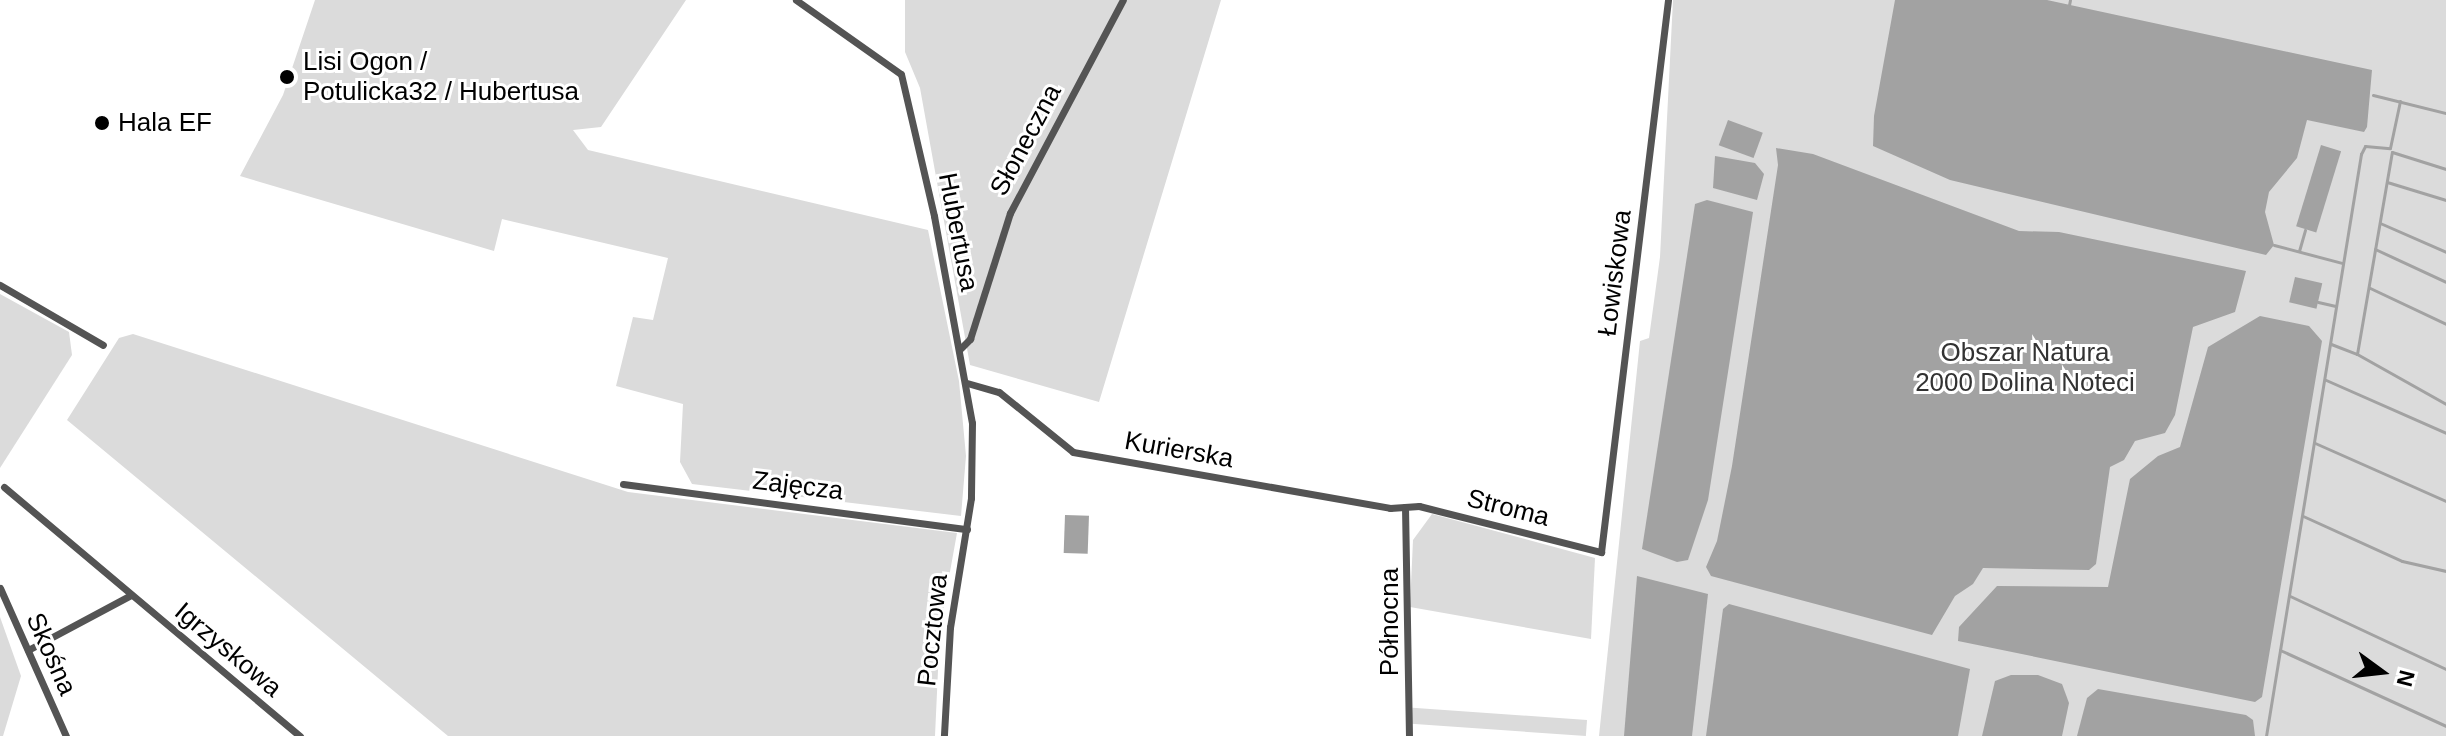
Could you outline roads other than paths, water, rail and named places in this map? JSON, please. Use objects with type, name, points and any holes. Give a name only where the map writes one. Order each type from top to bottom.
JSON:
[{"type":"street","name":"Hubertusa","points":[[796,0],[901,74],[967,383],[972,423],[967,529]]},
{"type":"street","name":"Słoneczna","points":[[961,348],[970,339],[1010,213],[1123,0]]},
{"type":"street","name":"Łowiskowa","points":[[1601,552],[1668,0]]},
{"type":"street","points":[[0,285],[103,345]]},
{"type":"street","name":"Kurierska","points":[[967,383],[999,392],[1073,452],[1405,507]]},
{"type":"street","name":"Zajęcza","points":[[623,484],[967,529]]},
{"type":"street","name":"Igrzyskowa","points":[[4,487],[300,736]]},
{"type":"street","name":"Stroma","points":[[1405,507],[1419,506],[1601,552]]},
{"type":"street","name":"Północna","points":[[1405,507],[1409,736]]},
{"type":"street","name":"Pocztowa","points":[[944,736],[950,627],[967,529]]},
{"type":"street","name":"Skośna","points":[[0,588],[66,736]]},
{"type":"street","points":[[28,650],[131,595]]},
{"type":"waterway","points":[[2069,5],[2070,0]]},
{"type":"waterway","points":[[2373,95],[2446,113]]},
{"type":"waterway","points":[[2266,736],[2361,154],[2365,146],[2390,148],[2400,101]]},
{"type":"waterway","points":[[2392,152],[2446,169]]},
{"type":"waterway","points":[[2331,344],[2357,354],[2392,152]]},
{"type":"waterway","points":[[2387,182],[2446,200]]},
{"type":"waterway","points":[[2380,223],[2446,252]]},
{"type":"waterway","points":[[2299,251],[2305,230]]},
{"type":"waterway","points":[[2274,245],[2342,263]]},
{"type":"waterway","points":[[2375,249],[2446,282]]},
{"type":"waterway","points":[[2370,288],[2446,324]]},
{"type":"waterway","points":[[2318,302],[2336,306]]},
{"type":"waterway","points":[[2357,354],[2446,404]]},
{"type":"waterway","points":[[2326,380],[2446,433]]},
{"type":"waterway","points":[[2315,443],[2446,501]]},
{"type":"waterway","points":[[2303,516],[2402,561],[2446,571]]},
{"type":"waterway","points":[[2290,596],[2446,669]]},
{"type":"waterway","points":[[2280,650],[2446,726]]},
{"type":"place","name":"Lisi Ogon / Potulicka32 / Hubertusa","points":[[287,77]]},
{"type":"place","name":"Hala EF","points":[[102,123]]},
{"type":"park label","name":"Obszar Natura 2000 Dolina Noteci","points":[[2025,368]]}]
